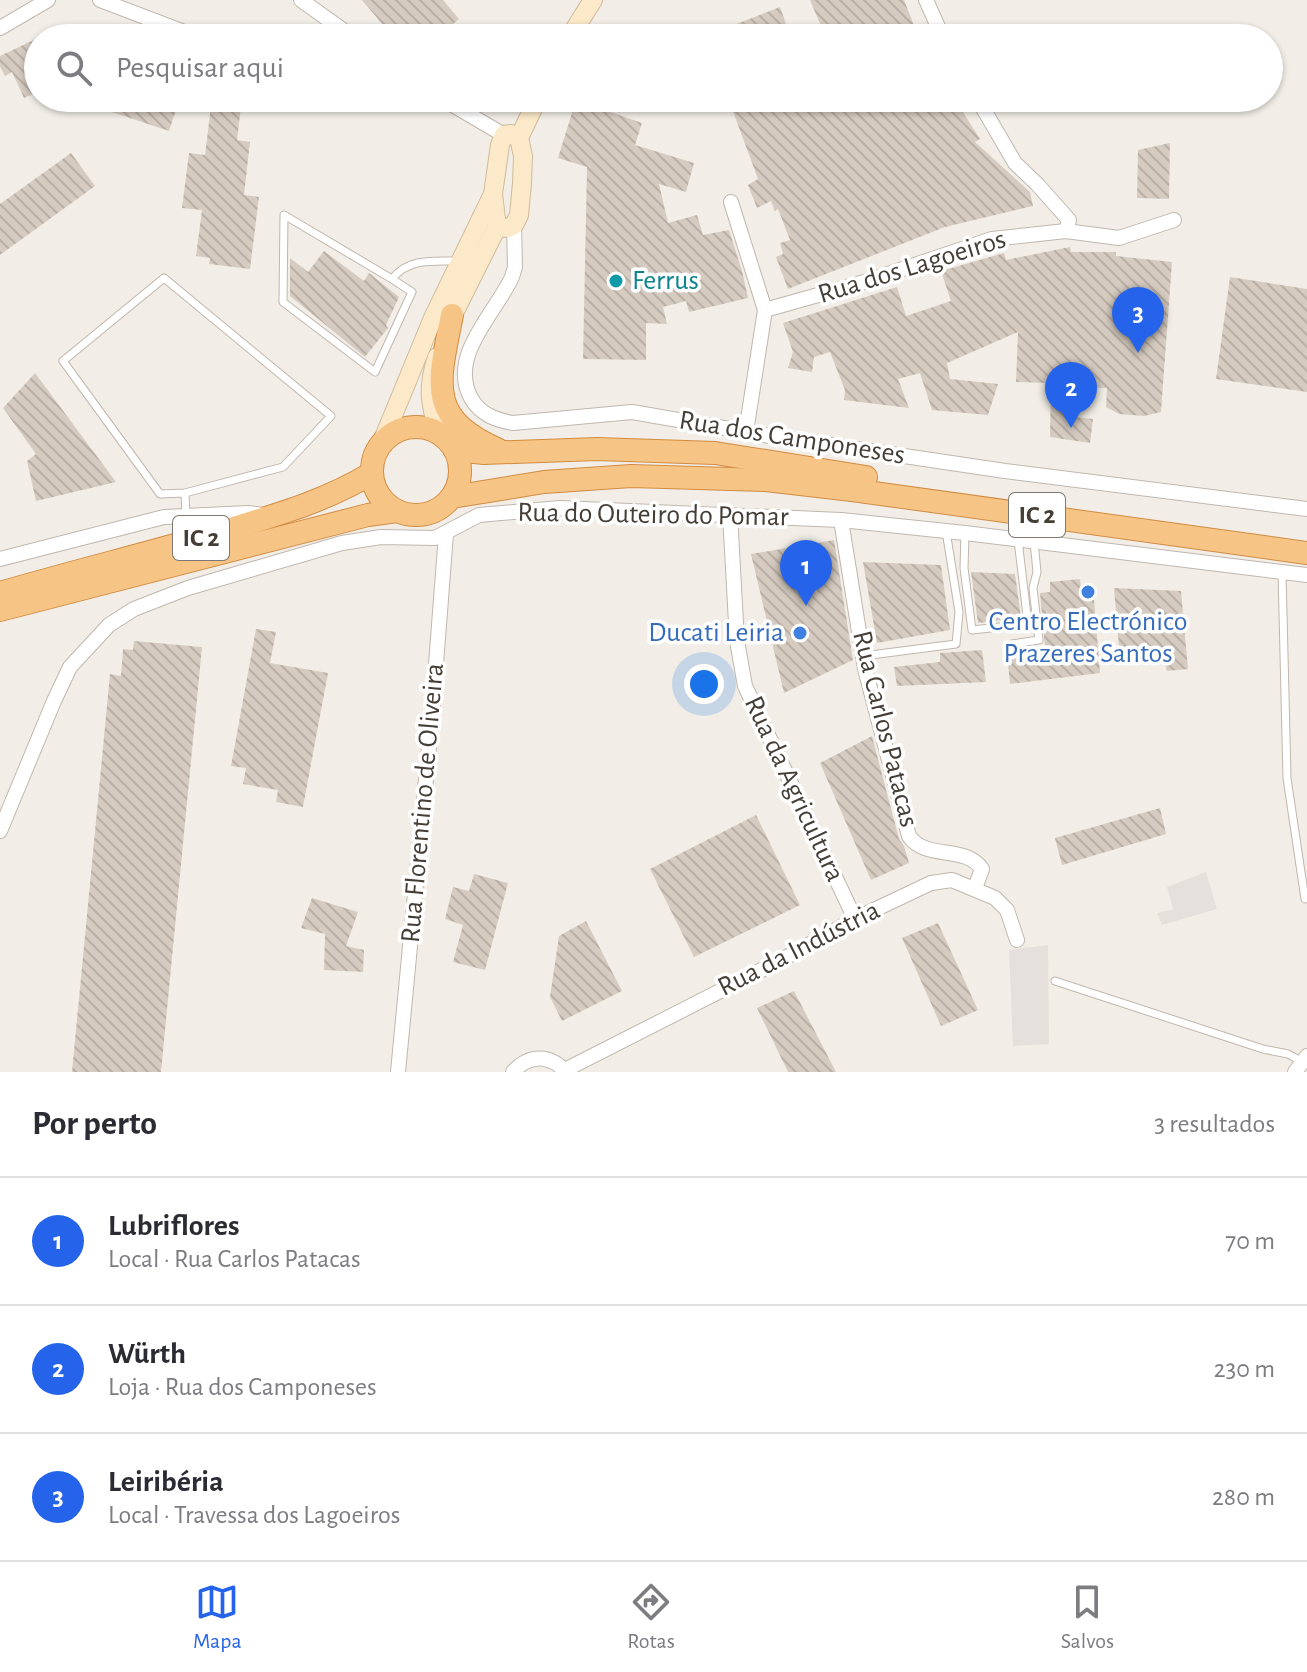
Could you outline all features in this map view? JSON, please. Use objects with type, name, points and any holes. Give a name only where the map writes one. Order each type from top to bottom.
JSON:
[{"type":"highway","points":[[452,315],[440,388],[444,403],[455,423],[466,433],[507,454]]},
{"type":"highway","points":[[397,511],[379,495],[372,473],[376,451],[382,442],[394,432],[408,427],[423,427],[438,432],[455,450],[461,474],[452,497]]},
{"type":"highway","name":"IC 2","points":[[455,450],[507,454],[597,449],[715,453],[1307,541]]},
{"type":"highway","name":"IC 2","points":[[0,593],[129,559],[272,516],[335,494],[372,473]]},
{"type":"highway","name":"IC 2","points":[[0,610],[357,518],[397,511],[408,514],[433,512],[452,497],[544,482],[631,476],[766,480],[1307,553]]},
{"type":"highway","points":[[0,620],[94,592],[122,579]]},
{"type":"highway","points":[[0,586],[44,580]]},
{"type":"main road","points":[[578,24],[593,0]]},
{"type":"main road","points":[[382,442],[433,318],[493,194],[500,145],[511,137],[528,112]]},
{"type":"main road","points":[[438,432],[429,396],[430,383],[452,315],[506,226],[519,215],[523,156],[511,137]]},
{"type":"main road","points":[[493,194],[506,226]]},
{"type":"street","points":[[0,28],[48,0]]},
{"type":"street","points":[[100,0],[163,24]]},
{"type":"street","points":[[301,0],[334,24]]},
{"type":"street","points":[[926,0],[937,24]]},
{"type":"street","points":[[466,112],[511,137]]},
{"type":"street","points":[[985,112],[1015,163],[1069,220],[1066,231]]},
{"type":"street","points":[[731,202],[765,310],[746,432]]},
{"type":"street","name":"Rua dos Lagoeiros","points":[[765,310],[864,282],[992,239],[1066,231],[1119,238],[1174,220]]},
{"type":"street","name":"Rua dos Camponeses","points":[[506,226],[515,267],[465,361],[463,374],[474,404],[497,421],[513,423],[632,412],[1020,473],[1307,509]]},
{"type":"street","name":"Rua do Outeiro do Pomar","points":[[0,831],[70,667],[109,625],[134,609],[188,588],[342,543],[381,537],[435,538],[479,515],[560,508],[841,520],[1307,575]]},
{"type":"street","points":[[0,559],[164,517],[248,513],[272,516]]},
{"type":"street","name":"Rua da Agricultura","points":[[730,514],[737,641],[745,686],[855,919]]},
{"type":"street","name":"Rua Carlos Patacas","points":[[841,520],[863,656],[909,836],[915,844],[927,850],[951,853],[977,862],[982,869],[975,888]]},
{"type":"street","name":"Rua Florentino de Oliveira","points":[[398,1072],[446,534]]},
{"type":"street","name":"Rua da Indústria","points":[[565,1071],[855,919],[931,883],[952,880],[995,898],[1007,910],[1017,940]]},
{"type":"street","points":[[513,1072],[520,1064],[539,1058],[558,1064],[565,1071]]},
{"type":"lane","points":[[284,215],[297,223],[392,279],[412,292],[375,372],[283,302],[284,215]]},
{"type":"lane","points":[[392,279],[409,265],[460,262]]},
{"type":"lane","points":[[164,278],[331,416],[283,467],[185,493],[160,494],[63,361],[164,278]]},
{"type":"lane","points":[[185,493],[186,516]]},
{"type":"lane","points":[[863,656],[956,644],[959,612],[946,531]]},
{"type":"lane","points":[[965,533],[964,568],[972,630],[1028,624],[1018,540]]},
{"type":"lane","points":[[1012,644],[1039,640],[1033,588],[1037,572],[1034,542]]},
{"type":"lane","points":[[1282,572],[1287,778],[1305,899]]},
{"type":"lane","points":[[1055,981],[1263,1049],[1288,1054],[1301,1063]]},
{"type":"shaded area","points":[[1206,872],[1217,909],[1162,925],[1157,913],[1173,909],[1167,887]]},
{"type":"shaded area","points":[[1048,945],[1049,1044],[1013,1046],[1009,950]]},
{"type":"building","points":[[362,0],[443,0],[459,19],[453,24],[382,24]]},
{"type":"building","points":[[810,0],[904,0],[913,24],[820,24]]},
{"type":"building","points":[[780,7],[786,24],[736,24]]},
{"type":"building","points":[[24,45],[24,98],[12,72],[5,76],[0,66],[0,56]]},
{"type":"building","points":[[112,112],[175,112],[169,131]]},
{"type":"building","points":[[210,112],[240,112],[237,140],[250,142],[244,195],[259,197],[250,269],[209,264],[210,258],[196,256],[202,210],[182,208],[189,153],[205,155]]},
{"type":"building","points":[[572,112],[610,112],[642,123],[635,145],[694,163],[686,192],[659,184],[668,223],[697,215],[703,235],[729,230],[748,298],[689,312],[686,301],[663,307],[667,324],[646,323],[646,360],[583,359],[587,167],[558,158]]},
{"type":"building","points":[[733,112],[963,112],[980,139],[975,142],[1030,192],[1033,206],[945,227],[788,289],[776,257],[783,254],[780,243],[790,240],[778,209],[775,211],[771,201],[757,208],[748,185],[758,179]]},
{"type":"building","points":[[1170,143],[1169,199],[1137,198],[1138,150]]},
{"type":"building","points":[[71,153],[95,186],[0,255],[0,204]]},
{"type":"building","points":[[1070,247],[1071,252],[1116,252],[1116,256],[1172,262],[1161,412],[1144,416],[1119,414],[1106,407],[1107,388],[1065,387],[1065,416],[1093,419],[1090,443],[1050,437],[1051,383],[1016,382],[1018,332],[947,363],[950,379],[998,384],[988,415],[932,410],[920,373],[898,379],[909,408],[844,400],[845,390],[830,352],[814,357],[812,372],[788,368],[793,352],[783,323],[897,287],[906,316],[951,301],[941,271],[1004,253],[1006,260]]},
{"type":"building","points":[[324,251],[364,281],[369,273],[399,297],[386,325],[388,328],[365,357],[290,296],[290,258],[308,272]]},
{"type":"building","points":[[1230,277],[1307,289],[1307,392],[1216,379]]},
{"type":"building","points":[[35,373],[116,482],[36,501],[27,461],[36,454],[3,408]]},
{"type":"building","points":[[834,540],[853,660],[784,693],[751,554]]},
{"type":"building","points":[[863,562],[941,565],[950,630],[877,643]]},
{"type":"building","points":[[971,572],[1015,574],[1021,618],[978,623]]},
{"type":"building","points":[[1080,579],[1081,589],[1093,588],[1100,673],[1010,684],[1007,654],[1045,647],[1040,593],[1050,592],[1050,582]]},
{"type":"building","points":[[1114,588],[1181,591],[1188,669],[1167,671],[1163,658],[1120,659]]},
{"type":"building","points":[[256,629],[276,632],[270,663],[328,673],[303,807],[276,802],[278,790],[243,784],[246,768],[231,766]]},
{"type":"building","points":[[134,641],[202,647],[161,1072],[72,1072],[110,674],[121,676],[123,649],[133,650]]},
{"type":"building","points":[[982,650],[986,682],[897,686],[894,667],[940,662],[940,653]]},
{"type":"building","points":[[872,736],[899,839],[909,863],[871,880],[820,763]]},
{"type":"building","points":[[1160,808],[1166,834],[1062,865],[1055,838]]},
{"type":"building","points":[[756,815],[800,905],[694,957],[650,869]]},
{"type":"building","points":[[474,874],[508,883],[485,970],[453,962],[463,925],[445,919],[453,887],[469,891]]},
{"type":"building","points":[[312,898],[358,912],[346,946],[364,950],[363,972],[324,970],[325,934],[301,928]]},
{"type":"building","points":[[586,921],[622,991],[562,1021],[550,997],[559,936]]},
{"type":"building","points":[[938,923],[978,1010],[941,1026],[902,938]]},
{"type":"building","points":[[794,991],[836,1072],[788,1072],[757,1008]]},
{"type":"place","name":"Ferrus","points":[[616,281]]},
{"type":"place","name":"Leiribéria","points":[[1138,353]]},
{"type":"place","name":"Würth","points":[[1071,428]]},
{"type":"place","name":"Centro Electrónico Prazeres Santos","points":[[1088,592]]},
{"type":"place","name":"Lubriflores","points":[[806,606]]},
{"type":"place","name":"Ducati Leiria","points":[[800,633]]}]
